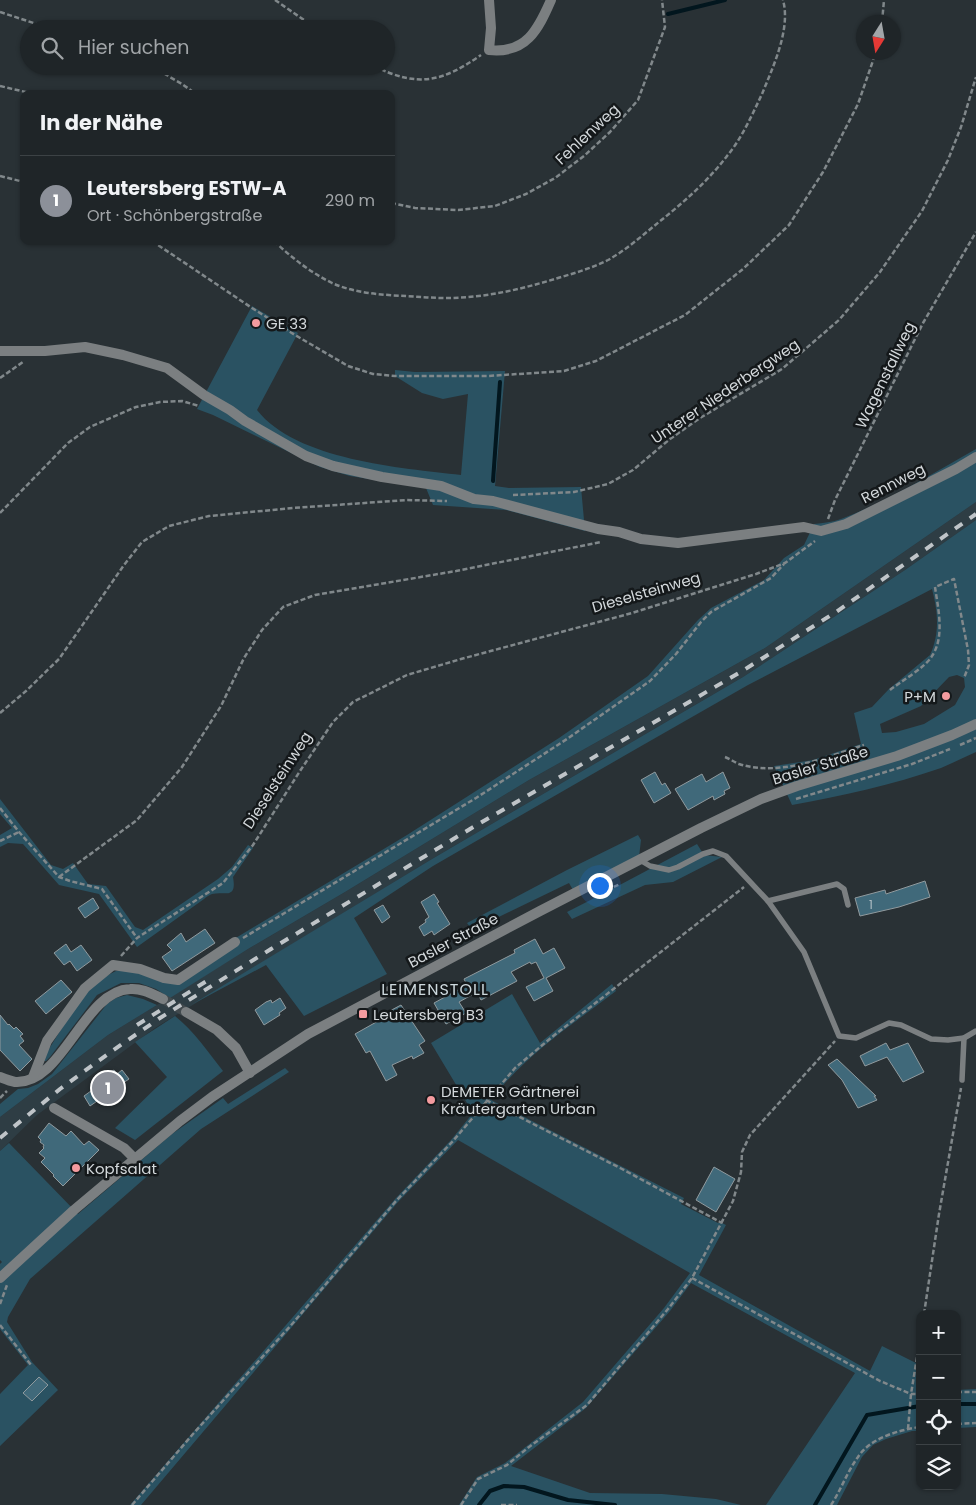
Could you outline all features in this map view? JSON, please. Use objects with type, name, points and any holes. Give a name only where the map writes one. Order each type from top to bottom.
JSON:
[{"type":"street","points":[[488,0],[491,28],[489,50],[501,51],[511,50],[521,44],[537,27],[550,0]]},
{"type":"street","points":[[0,351],[85,347],[123,354],[167,368],[204,395],[245,421],[306,456],[341,468],[382,477],[441,486],[474,499],[493,501],[641,539],[678,543],[804,527],[821,532]]},
{"type":"street","name":"Rennweg","points":[[821,532],[846,524],[976,457]]},
{"type":"street","name":"Basler Straße","points":[[0,1278],[74,1210],[180,1121],[308,1034],[540,911],[701,828],[762,799],[797,786],[897,756],[976,724]]},
{"type":"street","points":[[33,1077],[47,1041],[85,988],[113,965],[140,969],[164,978],[178,980],[235,942]]},
{"type":"street","points":[[0,1077],[13,1082],[40,1074],[51,1064],[107,996],[129,989],[140,990],[163,998]]},
{"type":"street","points":[[186,1012],[217,1030],[236,1048],[250,1073]]},
{"type":"street","points":[[54,1108],[124,1148],[134,1158]]},
{"type":"lane","points":[[640,860],[650,866],[669,870],[713,851],[726,856],[751,881],[804,952],[839,1036],[856,1038],[889,1023],[901,1025],[932,1039],[964,1038],[976,1031]]},
{"type":"lane","points":[[768,902],[837,884],[844,889],[848,905]]},
{"type":"lane","points":[[962,1080],[964,1038]]},
{"type":"path","points":[[275,0],[304,20]]},
{"type":"path","name":"Fehlenweg","points":[[395,205],[416,208],[458,210],[495,206],[526,194],[555,178],[584,156],[610,132],[638,100],[664,26],[662,0]]},
{"type":"path","points":[[278,245],[298,263],[333,283],[353,290],[386,295],[448,298],[494,294],[526,288],[583,271],[608,260],[640,238],[675,209],[728,156],[753,114],[770,75],[783,35],[786,10],[783,0]]},
{"type":"path","points":[[883,15],[884,0]]},
{"type":"path","points":[[0,12],[24,20]]},
{"type":"path","points":[[395,75],[412,80],[432,79],[454,72],[489,50]]},
{"type":"path","points":[[158,245],[301,339],[348,366],[373,374],[395,376],[488,376],[564,371],[596,361],[685,315],[744,269],[789,225],[823,172],[858,104],[873,60]]},
{"type":"path","points":[[166,75],[190,90]]},
{"type":"path","name":"Unterer Niederbergweg","points":[[493,501],[508,495],[574,492],[608,484],[633,470],[670,439],[700,418],[782,368],[811,345],[839,320],[880,272],[922,211],[948,160],[962,126],[976,77]]},
{"type":"path","points":[[0,86],[20,91]]},
{"type":"path","points":[[0,176],[20,181]]},
{"type":"path","name":"Wagenstallweg","points":[[821,532],[923,323],[976,232]]},
{"type":"path","points":[[0,378],[16,366],[45,350]]},
{"type":"path","points":[[0,513],[68,443],[90,427],[136,407],[160,402],[182,401],[199,406]]},
{"type":"path","points":[[0,713],[26,692],[59,659],[142,542],[169,526],[209,516],[293,508],[407,500],[453,501]]},
{"type":"path","points":[[59,877],[137,820],[182,767],[221,706],[244,658],[262,630],[283,607],[315,596],[568,549],[608,540],[619,532]]},
{"type":"path","points":[[235,942],[476,798],[575,734],[650,681],[676,654],[711,612],[771,578],[784,562],[816,540],[821,532]]},
{"type":"path","name":"Dieselsteinweg","points":[[113,965],[137,938],[223,883],[253,845],[333,722],[353,702],[407,675],[632,613],[756,574],[784,562]]},
{"type":"path","points":[[890,690],[932,656],[936,647],[940,626],[935,588],[954,579],[968,650],[969,666],[964,678]]},
{"type":"path","points":[[725,756],[739,764],[763,768],[781,767],[814,761],[864,745]]},
{"type":"path","points":[[790,801],[834,788]]},
{"type":"path","points":[[0,808],[59,877],[102,888],[137,938]]},
{"type":"path","points":[[0,841],[19,832]]},
{"type":"path","points":[[132,1505],[293,1323],[396,1201],[453,1141],[515,1068],[751,881]]},
{"type":"path","points":[[462,1505],[478,1480],[507,1465],[586,1405],[668,1309],[692,1278],[734,1201],[742,1172],[742,1152],[750,1135],[839,1036]]},
{"type":"path","points":[[925,1310],[938,1214],[962,1080]]},
{"type":"path","points":[[486,1100],[622,1169],[722,1223]]},
{"type":"path","points":[[692,1278],[880,1381],[916,1394]]},
{"type":"path","points":[[0,1304],[5,1294]]},
{"type":"path","points":[[0,1325],[31,1365]]},
{"type":"path","points":[[908,1429],[918,1355]]},
{"type":"path","points":[[961,1392],[976,1392]]},
{"type":"path","points":[[961,1424],[976,1423]]},
{"type":"path","points":[[831,1505],[858,1456],[871,1443],[916,1428]]},
{"type":"path","points":[[501,1505],[518,1505]]},
{"type":"shaded area","points":[[252,306],[298,333],[257,410],[275,427],[297,440],[323,451],[351,459],[380,465],[461,475],[468,394],[443,399],[422,393],[395,376],[395,370],[415,372],[505,371],[495,486],[509,488],[581,487],[585,531],[506,510],[433,505],[426,488],[350,476],[320,467],[197,409]]},
{"type":"shaded area","points":[[976,449],[976,502],[765,648],[529,780],[170,998],[156,989],[139,983],[121,983],[97,995],[50,1057],[44,1061],[44,1057],[83,994],[106,976],[116,971],[126,970],[176,983],[234,939],[407,835],[559,738],[648,676],[711,608],[764,580],[784,558],[804,545],[814,524],[838,520],[858,512],[910,487]]},
{"type":"shaded area","points":[[976,502],[976,520],[905,570],[743,677],[432,859],[155,1028],[37,1115],[0,1151],[0,1117],[108,1035],[529,780],[765,648]]},
{"type":"shaded area","points":[[976,520],[976,752],[941,768],[904,780],[792,805],[774,766],[813,760],[861,744],[854,713],[872,707],[889,689],[930,655],[937,631],[936,606],[932,589],[748,685],[433,866],[354,918],[387,974],[304,1016],[266,965],[191,1005],[432,859],[743,677],[905,570]],"holes":[[[957,675],[964,678],[965,687],[955,705],[924,724],[896,732],[882,733],[880,724],[921,706],[949,677]]]},
{"type":"shaded area","points":[[0,799],[51,865],[63,869],[73,863],[88,884],[106,886],[135,927],[143,930],[218,879],[232,867],[248,845],[253,848],[233,877],[232,892],[209,895],[137,947],[99,894],[59,885],[23,844],[8,843],[0,847],[0,835],[12,828],[0,814]]},
{"type":"shaded area","points":[[638,835],[641,840],[639,857],[573,890],[569,883],[472,930],[467,923],[567,870]]},
{"type":"shaded area","points":[[697,844],[704,855],[722,857],[673,882],[645,885],[572,919],[567,912],[614,888]]},
{"type":"shaded area","points":[[612,984],[616,991],[566,1028],[534,1055],[518,1069],[491,1100],[684,1198],[681,1204],[718,1223],[726,1225],[699,1275],[870,1371],[882,1346],[916,1363],[916,1431],[886,1439],[873,1445],[862,1457],[837,1505],[766,1505],[855,1373],[691,1283],[670,1311],[586,1408],[511,1466],[590,1493],[662,1494],[716,1499],[741,1505],[459,1505],[477,1477],[505,1463],[583,1402],[664,1308],[690,1273],[458,1140],[398,1202],[141,1505],[130,1505],[396,1198],[451,1140],[473,1113],[431,1043],[512,994],[540,1043]]},
{"type":"shaded area","points":[[127,995],[157,1005],[108,1035],[0,1117],[0,1104],[18,1089],[38,1084],[52,1074],[107,1004],[116,998]]},
{"type":"shaded area","points":[[175,1016],[195,1035],[223,1071],[135,1140],[115,1128],[167,1077],[135,1042]]},
{"type":"shaded area","points":[[285,1068],[289,1072],[201,1129],[30,1279],[7,1322],[32,1362],[58,1390],[0,1446],[0,1394],[28,1365],[0,1329],[0,1264],[2,1262],[0,1260],[0,1151],[9,1143],[78,1214],[172,1134],[223,1098],[228,1104]]},
{"type":"shaded area","points":[[976,1389],[976,1427],[961,1428],[961,1390]]},
{"type":"building","points":[[655,772],[662,785],[665,783],[671,793],[654,803],[641,780]]},
{"type":"building","points":[[723,772],[730,788],[724,791],[725,794],[714,800],[713,796],[688,810],[675,789],[702,774],[706,782]]},
{"type":"building","points":[[925,881],[930,897],[899,907],[860,916],[855,898],[885,890],[886,894]]},
{"type":"building","points":[[434,894],[439,902],[437,903],[450,924],[434,935],[432,931],[424,936],[419,927],[429,917],[421,902]]},
{"type":"building","points":[[93,898],[99,908],[85,918],[78,908]]},
{"type":"building","points":[[383,905],[390,917],[382,923],[374,910]]},
{"type":"building","points":[[205,929],[215,943],[172,971],[162,957],[172,950],[167,945],[181,933],[186,942]]},
{"type":"building","points":[[535,939],[543,954],[554,948],[565,968],[546,978],[553,991],[534,1001],[526,987],[544,978],[536,962],[531,964],[530,962],[511,972],[517,981],[481,1000],[477,992],[459,1002],[466,1013],[446,1024],[434,1003],[467,985],[464,979],[515,953],[514,950]]},
{"type":"building","points":[[66,944],[71,952],[81,945],[92,960],[77,971],[70,961],[64,965],[54,953]]},
{"type":"building","points":[[61,980],[72,992],[46,1014],[35,1001]]},
{"type":"building","points":[[280,998],[286,1008],[279,1013],[280,1015],[264,1025],[255,1010],[266,1002],[271,1000],[272,1003]]},
{"type":"building","points":[[401,1005],[425,1041],[419,1045],[424,1053],[413,1059],[412,1056],[392,1065],[397,1075],[386,1081],[370,1051],[366,1053],[355,1034],[387,1016],[386,1013]]},
{"type":"building","points":[[0,1015],[8,1025],[14,1029],[16,1027],[23,1034],[20,1036],[24,1041],[19,1045],[32,1059],[20,1071],[0,1050]]},
{"type":"building","points":[[886,1043],[890,1050],[908,1043],[924,1072],[903,1082],[887,1057],[865,1066],[860,1056]]},
{"type":"building","points":[[837,1059],[876,1096],[874,1096],[877,1100],[858,1108],[842,1080],[828,1065]]},
{"type":"building","points":[[114,1070],[117,1074],[122,1070],[129,1079],[114,1092],[113,1090],[90,1106],[84,1096],[106,1080],[103,1077]]},
{"type":"building","points":[[49,1123],[66,1136],[71,1131],[84,1145],[89,1141],[99,1150],[63,1186],[41,1162],[45,1158],[39,1153],[44,1148],[44,1145],[38,1137]]},
{"type":"building","points":[[714,1167],[735,1179],[716,1212],[696,1200]]},
{"type":"building","points":[[39,1377],[48,1385],[32,1401],[23,1393]]},
{"type":"waterway","points":[[668,14],[725,0]]},
{"type":"waterway","points":[[493,481],[500,382]]},
{"type":"waterway","points":[[961,1404],[976,1404]]},
{"type":"waterway","points":[[815,1505],[867,1415],[916,1407]]},
{"type":"waterway","points":[[479,1505],[490,1491],[504,1486],[524,1487],[568,1500],[615,1505]]},
{"type":"tunnel","points":[[163,999],[186,1012]]},
{"type":"railway","points":[[0,1138],[60,1089],[160,1018],[470,829],[739,673],[836,612],[976,514]]},
{"type":"railway","points":[[137,1025],[213,977]]},
{"type":"place","name":"GE 33","points":[[256,323]]},
{"type":"place","name":"P+M","points":[[946,696]]},
{"type":"place","name":"Leutersberg B3","points":[[363,1014]]},
{"type":"place","name":"Leutersberg ESTW-A","points":[[108,1088]]},
{"type":"place","name":"DEMETER Gärtnerei Kräutergarten Urban","points":[[431,1100]]},
{"type":"place","name":"Kopfsalat","points":[[76,1168]]},
{"type":"district","name":"LEIMENSTOLL","points":[[435,989]]}]
